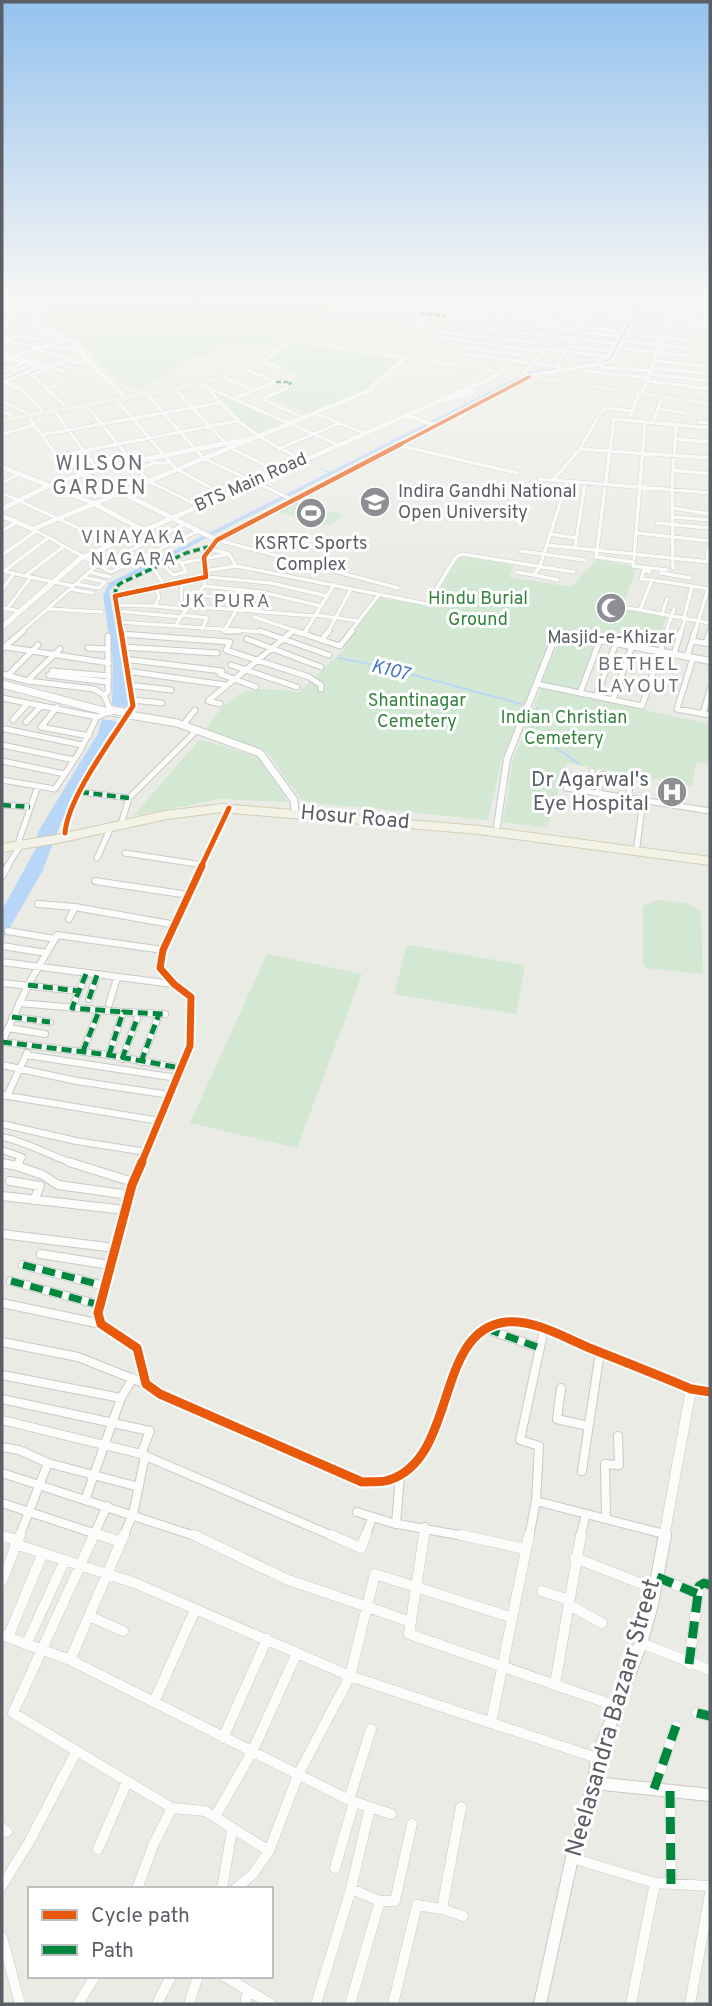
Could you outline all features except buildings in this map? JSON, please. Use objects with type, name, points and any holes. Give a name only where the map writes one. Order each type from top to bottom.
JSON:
[{"type":"main road","points":[[102,399],[115,394],[116,391]]},
{"type":"main road","points":[[122,391],[126,395]]},
{"type":"main road","points":[[136,391],[145,393],[157,391]]},
{"type":"main road","points":[[6,419],[41,409],[163,391]]},
{"type":"main road","points":[[2,516],[35,530],[228,446],[368,391]]},
{"type":"main road","points":[[631,391],[710,403]]},
{"type":"main road","points":[[640,392],[710,403]]},
{"type":"main road","points":[[6,419],[126,395]]},
{"type":"main road","points":[[2,467],[93,503]]},
{"type":"main road","points":[[3,679],[110,710],[183,725],[260,753],[294,800],[295,810]]},
{"type":"main road","name":"Hosur Road","points":[[19,843],[222,803],[479,830],[710,862]]},
{"type":"main road","name":"Hosur Road","points":[[2,846],[181,813],[229,808],[295,810],[497,826],[710,856]]},
{"type":"street","points":[[23,391],[41,409]]},
{"type":"street","points":[[47,391],[64,405]]},
{"type":"street","points":[[177,391],[228,446],[278,471]]},
{"type":"street","points":[[210,391],[218,403],[254,438],[304,460]]},
{"type":"street","points":[[213,391],[338,445]]},
{"type":"street","points":[[233,399],[254,391]]},
{"type":"street","points":[[281,391],[261,399],[304,418]]},
{"type":"street","name":"BTS Main Road","points":[[2,627],[81,558],[406,415],[440,401],[455,400],[472,391]]},
{"type":"street","points":[[175,626],[204,586],[206,578],[203,559],[211,537],[397,445],[495,391]]},
{"type":"street","points":[[629,420],[640,392]]},
{"type":"street","points":[[145,393],[203,458],[290,499]]},
{"type":"street","points":[[653,422],[662,397]]},
{"type":"street","points":[[116,398],[176,469],[225,495]]},
{"type":"street","points":[[2,401],[27,414],[57,456],[237,421]]},
{"type":"street","points":[[41,435],[218,403]]},
{"type":"street","points":[[85,404],[148,481],[199,506]]},
{"type":"street","points":[[601,413],[605,408],[632,411]]},
{"type":"street","points":[[53,409],[97,469]]},
{"type":"street","points":[[657,409],[685,413]]},
{"type":"street","points":[[2,411],[6,419],[21,429]]},
{"type":"street","points":[[315,413],[364,433]]},
{"type":"street","points":[[406,415],[432,424]]},
{"type":"street","points":[[554,480],[580,449],[597,419]]},
{"type":"street","points":[[633,562],[598,559],[614,419],[676,426],[710,426]]},
{"type":"street","points":[[645,422],[633,566],[670,569],[673,559],[672,490],[676,426]]},
{"type":"street","points":[[698,422],[710,426]]},
{"type":"street","points":[[278,449],[340,423]]},
{"type":"street","points":[[2,434],[34,425]]},
{"type":"street","points":[[675,439],[710,442]]},
{"type":"street","points":[[397,445],[517,473]]},
{"type":"street","points":[[2,509],[82,473],[195,449],[228,446]]},
{"type":"street","points":[[580,449],[710,458]]},
{"type":"street","points":[[150,458],[154,463]]},
{"type":"street","points":[[138,469],[154,463],[170,463]]},
{"type":"street","points":[[148,467],[150,470],[162,467],[161,465]]},
{"type":"street","points":[[673,470],[710,474]]},
{"type":"street","points":[[82,473],[211,537],[398,589]]},
{"type":"street","points":[[2,483],[19,474]]},
{"type":"street","points":[[598,474],[607,475]]},
{"type":"street","points":[[539,479],[710,493]]},
{"type":"street","points":[[534,575],[540,566],[567,482]]},
{"type":"street","points":[[575,548],[585,483]]},
{"type":"street","points":[[2,493],[113,544]]},
{"type":"street","points":[[93,503],[143,530]]},
{"type":"street","points":[[673,508],[709,514],[709,506]]},
{"type":"street","points":[[673,517],[710,520]]},
{"type":"street","points":[[2,531],[17,522]]},
{"type":"street","points":[[657,523],[710,528]]},
{"type":"street","points":[[4,648],[97,566],[183,525]]},
{"type":"street","points":[[2,555],[35,530],[81,558],[111,572],[198,531]]},
{"type":"street","points":[[636,533],[710,541]]},
{"type":"street","points":[[550,534],[576,538]]},
{"type":"street","points":[[3,571],[48,538]]},
{"type":"street","points":[[546,545],[709,562],[708,549]]},
{"type":"street","points":[[25,576],[63,547]]},
{"type":"street","points":[[65,833],[66,820],[80,793],[103,752],[130,713],[132,700],[116,608],[118,585],[208,547],[229,554],[236,566]]},
{"type":"street","points":[[520,551],[585,560]]},
{"type":"street","points":[[691,560],[692,553]]},
{"type":"street","points":[[165,564],[229,554]]},
{"type":"street","points":[[204,571],[236,566],[427,604],[456,557],[462,554],[573,572]]},
{"type":"street","points":[[165,564],[173,575],[186,572],[182,563]]},
{"type":"street","points":[[154,569],[165,586]]},
{"type":"street","points":[[690,578],[644,570],[641,579],[709,589],[698,621],[677,709],[710,715]]},
{"type":"street","points":[[3,571],[99,589],[105,582],[83,577]]},
{"type":"street","points":[[89,572],[110,577]]},
{"type":"street","points":[[146,572],[152,580]]},
{"type":"street","points":[[516,572],[558,580]]},
{"type":"street","points":[[2,588],[14,573]]},
{"type":"street","points":[[4,609],[31,577]]},
{"type":"street","points":[[115,596],[206,578],[271,583],[327,596]]},
{"type":"street","points":[[640,610],[652,580]]},
{"type":"street","points":[[181,600],[182,583]]},
{"type":"street","points":[[304,634],[334,585]]},
{"type":"street","points":[[73,586],[93,593]]},
{"type":"street","points":[[204,586],[258,592],[321,606]]},
{"type":"street","points":[[674,654],[692,586]]},
{"type":"street","points":[[155,607],[159,597],[156,588]]},
{"type":"street","points":[[321,640],[337,618],[351,589]]},
{"type":"street","points":[[197,596],[254,600],[258,592]]},
{"type":"street","points":[[254,617],[340,646],[378,596]]},
{"type":"street","points":[[662,614],[667,599]]},
{"type":"street","points":[[297,614],[304,602]]},
{"type":"street","points":[[116,608],[155,607],[185,612],[207,618],[202,629]]},
{"type":"street","points":[[116,608],[185,612],[237,609],[359,621]]},
{"type":"street","points":[[626,608],[710,623]]},
{"type":"street","points":[[4,609],[20,611]]},
{"type":"street","points":[[48,609],[102,612]]},
{"type":"street","points":[[224,631],[237,609]]},
{"type":"street","points":[[537,684],[642,706],[674,609]]},
{"type":"street","points":[[278,625],[286,612]]},
{"type":"street","points":[[118,622],[224,631],[258,631]]},
{"type":"street","points":[[246,625],[328,655]]},
{"type":"street","points":[[693,641],[708,643],[710,630]]},
{"type":"street","points":[[220,704],[208,701],[294,631]]},
{"type":"street","points":[[497,826],[507,759],[557,632],[710,661]]},
{"type":"street","points":[[121,634],[230,642],[226,650],[309,677],[321,684],[321,689]]},
{"type":"street","points":[[104,695],[108,692],[108,636]]},
{"type":"street","points":[[247,639],[321,667]]},
{"type":"street","points":[[580,693],[600,640]]},
{"type":"street","points":[[596,697],[616,643]]},
{"type":"street","points":[[3,679],[38,645]]},
{"type":"street","points":[[613,700],[632,646]]},
{"type":"street","points":[[123,647],[218,653]]},
{"type":"street","points":[[4,648],[109,663]]},
{"type":"street","points":[[88,648],[107,649]]},
{"type":"street","points":[[27,681],[60,649]]},
{"type":"street","points":[[124,659],[222,671],[219,674],[256,687]]},
{"type":"street","points":[[231,665],[297,687]]},
{"type":"street","points":[[126,671],[224,687],[230,692]]},
{"type":"street","points":[[51,673],[108,679]]},
{"type":"street","points":[[2,781],[55,789],[89,736],[97,717],[110,710],[101,691],[82,685],[3,679]]},
{"type":"street","points":[[129,685],[172,690]]},
{"type":"street","points":[[703,714],[710,689]]},
{"type":"street","points":[[2,698],[97,717]]},
{"type":"street","points":[[2,707],[9,700]]},
{"type":"street","points":[[132,700],[162,703]]},
{"type":"street","points":[[12,720],[27,704]]},
{"type":"street","points":[[26,722],[41,706]]},
{"type":"street","points":[[57,707],[41,727],[89,736]]},
{"type":"street","points":[[183,725],[195,710]]},
{"type":"street","points":[[5,729],[82,746]]},
{"type":"street","points":[[122,821],[129,798],[197,730]]},
{"type":"street","points":[[2,745],[74,760]]},
{"type":"street","points":[[2,761],[65,774]]},
{"type":"street","points":[[587,791],[592,771]]},
{"type":"street","points":[[598,793],[603,774]]},
{"type":"street","points":[[628,798],[632,775]]},
{"type":"street","points":[[2,876],[19,843],[38,786]]},
{"type":"street","points":[[566,788],[710,811]]},
{"type":"street","points":[[80,793],[129,798]]},
{"type":"street","points":[[636,846],[643,800]]},
{"type":"street","points":[[16,802],[31,805]]},
{"type":"street","points":[[2,805],[31,805]]},
{"type":"street","points":[[101,1324],[98,1313],[133,1182],[190,1046],[187,1016],[191,997],[174,984],[160,968],[163,950],[229,808]]},
{"type":"street","points":[[97,858],[111,827]]},
{"type":"street","points":[[125,853],[203,865]]},
{"type":"street","points":[[95,881],[189,895]]},
{"type":"street","points":[[38,904],[75,907],[176,925]]},
{"type":"street","points":[[69,919],[75,907]]},
{"type":"street","points":[[8,932],[163,950]]},
{"type":"street","points":[[56,937],[28,985],[2,1042],[109,1055],[179,1073]]},
{"type":"street","points":[[2,946],[47,953]]},
{"type":"street","points":[[2,962],[174,984]]},
{"type":"street","points":[[72,1008],[86,974]]},
{"type":"street","points":[[89,999],[97,975]]},
{"type":"street","points":[[109,1004],[117,978]]},
{"type":"street","points":[[2,983],[79,991]]},
{"type":"street","points":[[19,1003],[162,1014],[141,1062]]},
{"type":"street","points":[[83,1052],[99,1011]]},
{"type":"street","points":[[109,1055],[124,1012]]},
{"type":"street","points":[[12,1017],[50,1022]]},
{"type":"street","points":[[122,1059],[137,1019]]},
{"type":"street","points":[[6,1030],[45,1034]]},
{"type":"street","points":[[31,1045],[4,1095],[160,1121]]},
{"type":"street","points":[[26,1055],[179,1073]]},
{"type":"street","points":[[2,1065],[170,1095]]},
{"type":"street","points":[[2,1124],[76,1141],[147,1152]]},
{"type":"street","points":[[2,1137],[22,1141],[54,1157],[133,1182]]},
{"type":"street","points":[[2,1150],[22,1157],[17,1166]]},
{"type":"street","points":[[2,1163],[43,1175],[58,1185],[130,1195]]},
{"type":"street","points":[[10,1181],[40,1186],[34,1200]]},
{"type":"street","points":[[2,1196],[125,1210]]},
{"type":"street","points":[[2,1234],[115,1248]]},
{"type":"street","points":[[41,1254],[110,1265]]},
{"type":"street","points":[[23,1265],[105,1286]]},
{"type":"street","points":[[11,1281],[100,1305]]},
{"type":"street","points":[[2,1303],[101,1324],[138,1348],[146,1384]]},
{"type":"street","points":[[2,1342],[78,1357],[133,1378],[160,1394],[362,1482],[390,1480],[400,1475],[424,1454],[464,1351],[484,1328],[505,1322],[544,1329],[691,1389],[710,1392]]},
{"type":"street","points":[[484,1328],[540,1348]]},
{"type":"street","points":[[491,1723],[510,1617],[536,1501],[539,1447],[520,1440],[544,1329]]},
{"type":"street","points":[[582,1471],[600,1352]]},
{"type":"street","points":[[2,1375],[121,1398]]},
{"type":"street","points":[[85,1500],[111,1423],[133,1378]]},
{"type":"street","points":[[561,1388],[556,1419],[587,1426]]},
{"type":"street","name":"Neelasandra Bazaar Street","points":[[540,2004],[572,1858],[594,1783],[597,1758],[641,1643],[656,1583],[691,1389]]},
{"type":"street","points":[[2,1399],[150,1431],[133,1514],[70,1660]]},
{"type":"street","points":[[2,1420],[143,1455],[361,1548],[372,1518]]},
{"type":"street","points":[[606,1519],[605,1464],[619,1465],[618,1436]]},
{"type":"street","points":[[2,1447],[19,1450],[48,1463],[139,1486]]},
{"type":"street","points":[[2,1581],[4,1570],[48,1463]]},
{"type":"street","points":[[2,1472],[188,1532],[286,1579],[411,1622]]},
{"type":"street","points":[[396,1524],[400,1475]]},
{"type":"street","points":[[536,1501],[663,1534]]},
{"type":"street","points":[[2,1503],[121,1542]]},
{"type":"street","points":[[107,1506],[13,1713],[172,1808],[205,1811],[270,1851]]},
{"type":"street","points":[[357,1512],[396,1524],[425,1527],[525,1549]]},
{"type":"street","points":[[555,1684],[575,1558],[586,1514]]},
{"type":"street","points":[[425,1527],[409,1633],[616,1706]]},
{"type":"street","points":[[2,1536],[43,1553],[108,1572],[350,1676],[597,1758]]},
{"type":"street","points":[[43,1553],[5,1636],[70,1660],[351,1801],[391,1814]]},
{"type":"street","points":[[575,1558],[698,1594]]},
{"type":"street","points":[[27,1643],[65,1560]]},
{"type":"street","points":[[237,1887],[253,1874],[270,1851],[298,1775],[350,1676],[369,1608],[375,1574],[510,1617]]},
{"type":"street","points":[[689,1664],[699,1586],[704,1583],[710,1585]]},
{"type":"street","points":[[542,1591],[569,1602],[602,1623]]},
{"type":"street","points":[[154,1702],[195,1609]]},
{"type":"street","points":[[89,1616],[122,1631]]},
{"type":"street","points":[[223,1738],[267,1640]]},
{"type":"street","points":[[641,1643],[710,1670]]},
{"type":"street","points":[[215,1818],[252,1752],[298,1653]]},
{"type":"street","points":[[697,1713],[710,1716]]},
{"type":"street","points":[[654,1789],[676,1726]]},
{"type":"street","points":[[335,1868],[371,1729]]},
{"type":"street","points":[[2,1886],[29,1842],[76,1752]]},
{"type":"street","points":[[98,1849],[127,1782]]},
{"type":"street","points":[[594,1783],[710,1795]]},
{"type":"street","points":[[670,1791],[671,1884]]},
{"type":"street","points":[[316,2004],[351,1889],[370,1807]]},
{"type":"street","points":[[442,1909],[461,1807]]},
{"type":"street","points":[[139,1887],[154,1843],[172,1808]]},
{"type":"street","points":[[351,1889],[380,1901],[395,1901],[412,1825]]},
{"type":"street","points":[[222,1887],[232,1830]]},
{"type":"street","points":[[572,1858],[654,1883],[710,1886]]},
{"type":"street","points":[[631,2004],[654,1883]]},
{"type":"street","points":[[690,2004],[710,1895]]},
{"type":"street","points":[[350,2004],[380,1901]]},
{"type":"street","points":[[393,2004],[417,1905],[463,1916]]},
{"type":"street","points":[[2,1937],[20,2004]]},
{"type":"street","points":[[78,2004],[94,1978]]},
{"type":"street","points":[[157,2004],[169,1978]]},
{"type":"street","points":[[189,2004],[197,1978]]},
{"type":"street","points":[[227,1978],[271,2004]]},
{"type":"street","points":[[245,2004],[248,1991]]},
{"type":"green space","points":[[286,391],[364,391],[307,413],[270,399]]},
{"type":"green space","points":[[216,393],[286,423],[255,435]]},
{"type":"green space","name":"KSRTC Sports Complex","points":[[296,502],[344,515],[330,526],[276,512]]},
{"type":"green space","name":"Shantinagar Cemetery","points":[[464,554],[514,565],[509,577],[571,587],[597,559],[637,567],[622,608],[667,616],[656,648],[556,628],[502,759],[488,820],[303,802],[267,752],[206,729],[226,704],[245,692],[267,689],[299,692],[345,648],[343,644],[378,598],[429,606],[458,559]]},
{"type":"green space","points":[[561,636],[597,643],[578,691],[541,684]]},
{"type":"green space","name":"Shantinagar Cemetery","points":[[541,688],[710,724],[710,764],[696,762],[692,786],[567,763],[547,828],[503,822],[513,760]]},
{"type":"green space","points":[[200,739],[260,758],[288,802],[221,799],[133,816]]},
{"type":"green space","points":[[657,900],[687,903],[701,912],[703,974],[646,968],[643,964],[643,906]]},
{"type":"green space","points":[[407,945],[525,965],[516,1014],[394,994]]},
{"type":"green space","points":[[267,954],[362,974],[297,1148],[190,1123]]},
{"type":"water","points":[[491,391],[496,391],[115,585],[109,591],[130,708],[112,705],[113,663],[103,596],[109,583],[328,473],[318,467],[330,472]]},
{"type":"water","points":[[102,719],[121,722],[62,820],[42,872],[2,941],[2,910],[36,848],[38,832],[98,733]]},
{"type":"waterway","name":"K107","points":[[339,658],[384,667],[521,704]]},
{"type":"waterway","name":"K107","points":[[537,708],[532,731],[579,764]]},
{"type":"marked path","points":[[115,596],[116,587],[121,583],[186,553],[208,547]]},
{"type":"marked path","points":[[80,792],[129,798]]},
{"type":"marked path","points":[[2,805],[30,807]]},
{"type":"marked path","points":[[86,974],[72,1008],[123,1012]]},
{"type":"marked path","points":[[89,999],[97,975]]},
{"type":"marked path","points":[[28,985],[79,991]]},
{"type":"marked path","points":[[83,1051],[99,1011]]},
{"type":"marked path","points":[[109,1055],[123,1012],[165,1014]]},
{"type":"marked path","points":[[141,1062],[159,1014]]},
{"type":"marked path","points":[[12,1017],[50,1022]]},
{"type":"marked path","points":[[122,1059],[137,1019]]},
{"type":"marked path","points":[[2,1042],[109,1055],[181,1068]]},
{"type":"marked path","points":[[23,1265],[105,1286]]},
{"type":"marked path","points":[[11,1281],[100,1305]]},
{"type":"marked path","points":[[487,1329],[540,1348]]},
{"type":"marked path","points":[[657,1577],[698,1594]]},
{"type":"marked path","points":[[689,1664],[699,1586],[704,1583],[710,1585]]},
{"type":"marked path","points":[[697,1713],[710,1716]]},
{"type":"marked path","points":[[654,1789],[676,1726]]},
{"type":"marked path","points":[[670,1791],[671,1884]]},
{"type":"cycle path","points":[[65,833],[66,820],[74,802],[133,706],[115,596],[206,577],[204,557],[217,540],[503,391]]},
{"type":"cycle path","points":[[229,808],[163,950],[160,968],[174,984],[191,997],[190,1046],[132,1185],[98,1313],[101,1324],[137,1348],[146,1384],[160,1394],[362,1482],[389,1480],[410,1469],[425,1449],[437,1424],[456,1369],[468,1345],[484,1329],[506,1322],[539,1328],[691,1389],[710,1392]]},
{"type":"place","name":"Indira Gandhi National Open University","points":[[375,502]]},
{"type":"place","name":"KSRTC Sports Complex","points":[[311,513]]},
{"type":"place","name":"Masjid-e-Khizar","points":[[611,608]]},
{"type":"place","name":"Dr Agarwal's Eye Hospital","points":[[672,792]]},
{"type":"district","name":"WILSON GARDEN","points":[[100,476]]},
{"type":"district","name":"VINAYAKA NAGARA","points":[[134,549]]},
{"type":"district","name":"JK PURA","points":[[226,602]]},
{"type":"district","name":"BETHEL LAYOUT","points":[[639,676]]},
{"type":"park label","name":"Hindu Burial Ground","points":[[478,609]]},
{"type":"park label","name":"Indian Christian Cemetery","points":[[564,728]]}]
